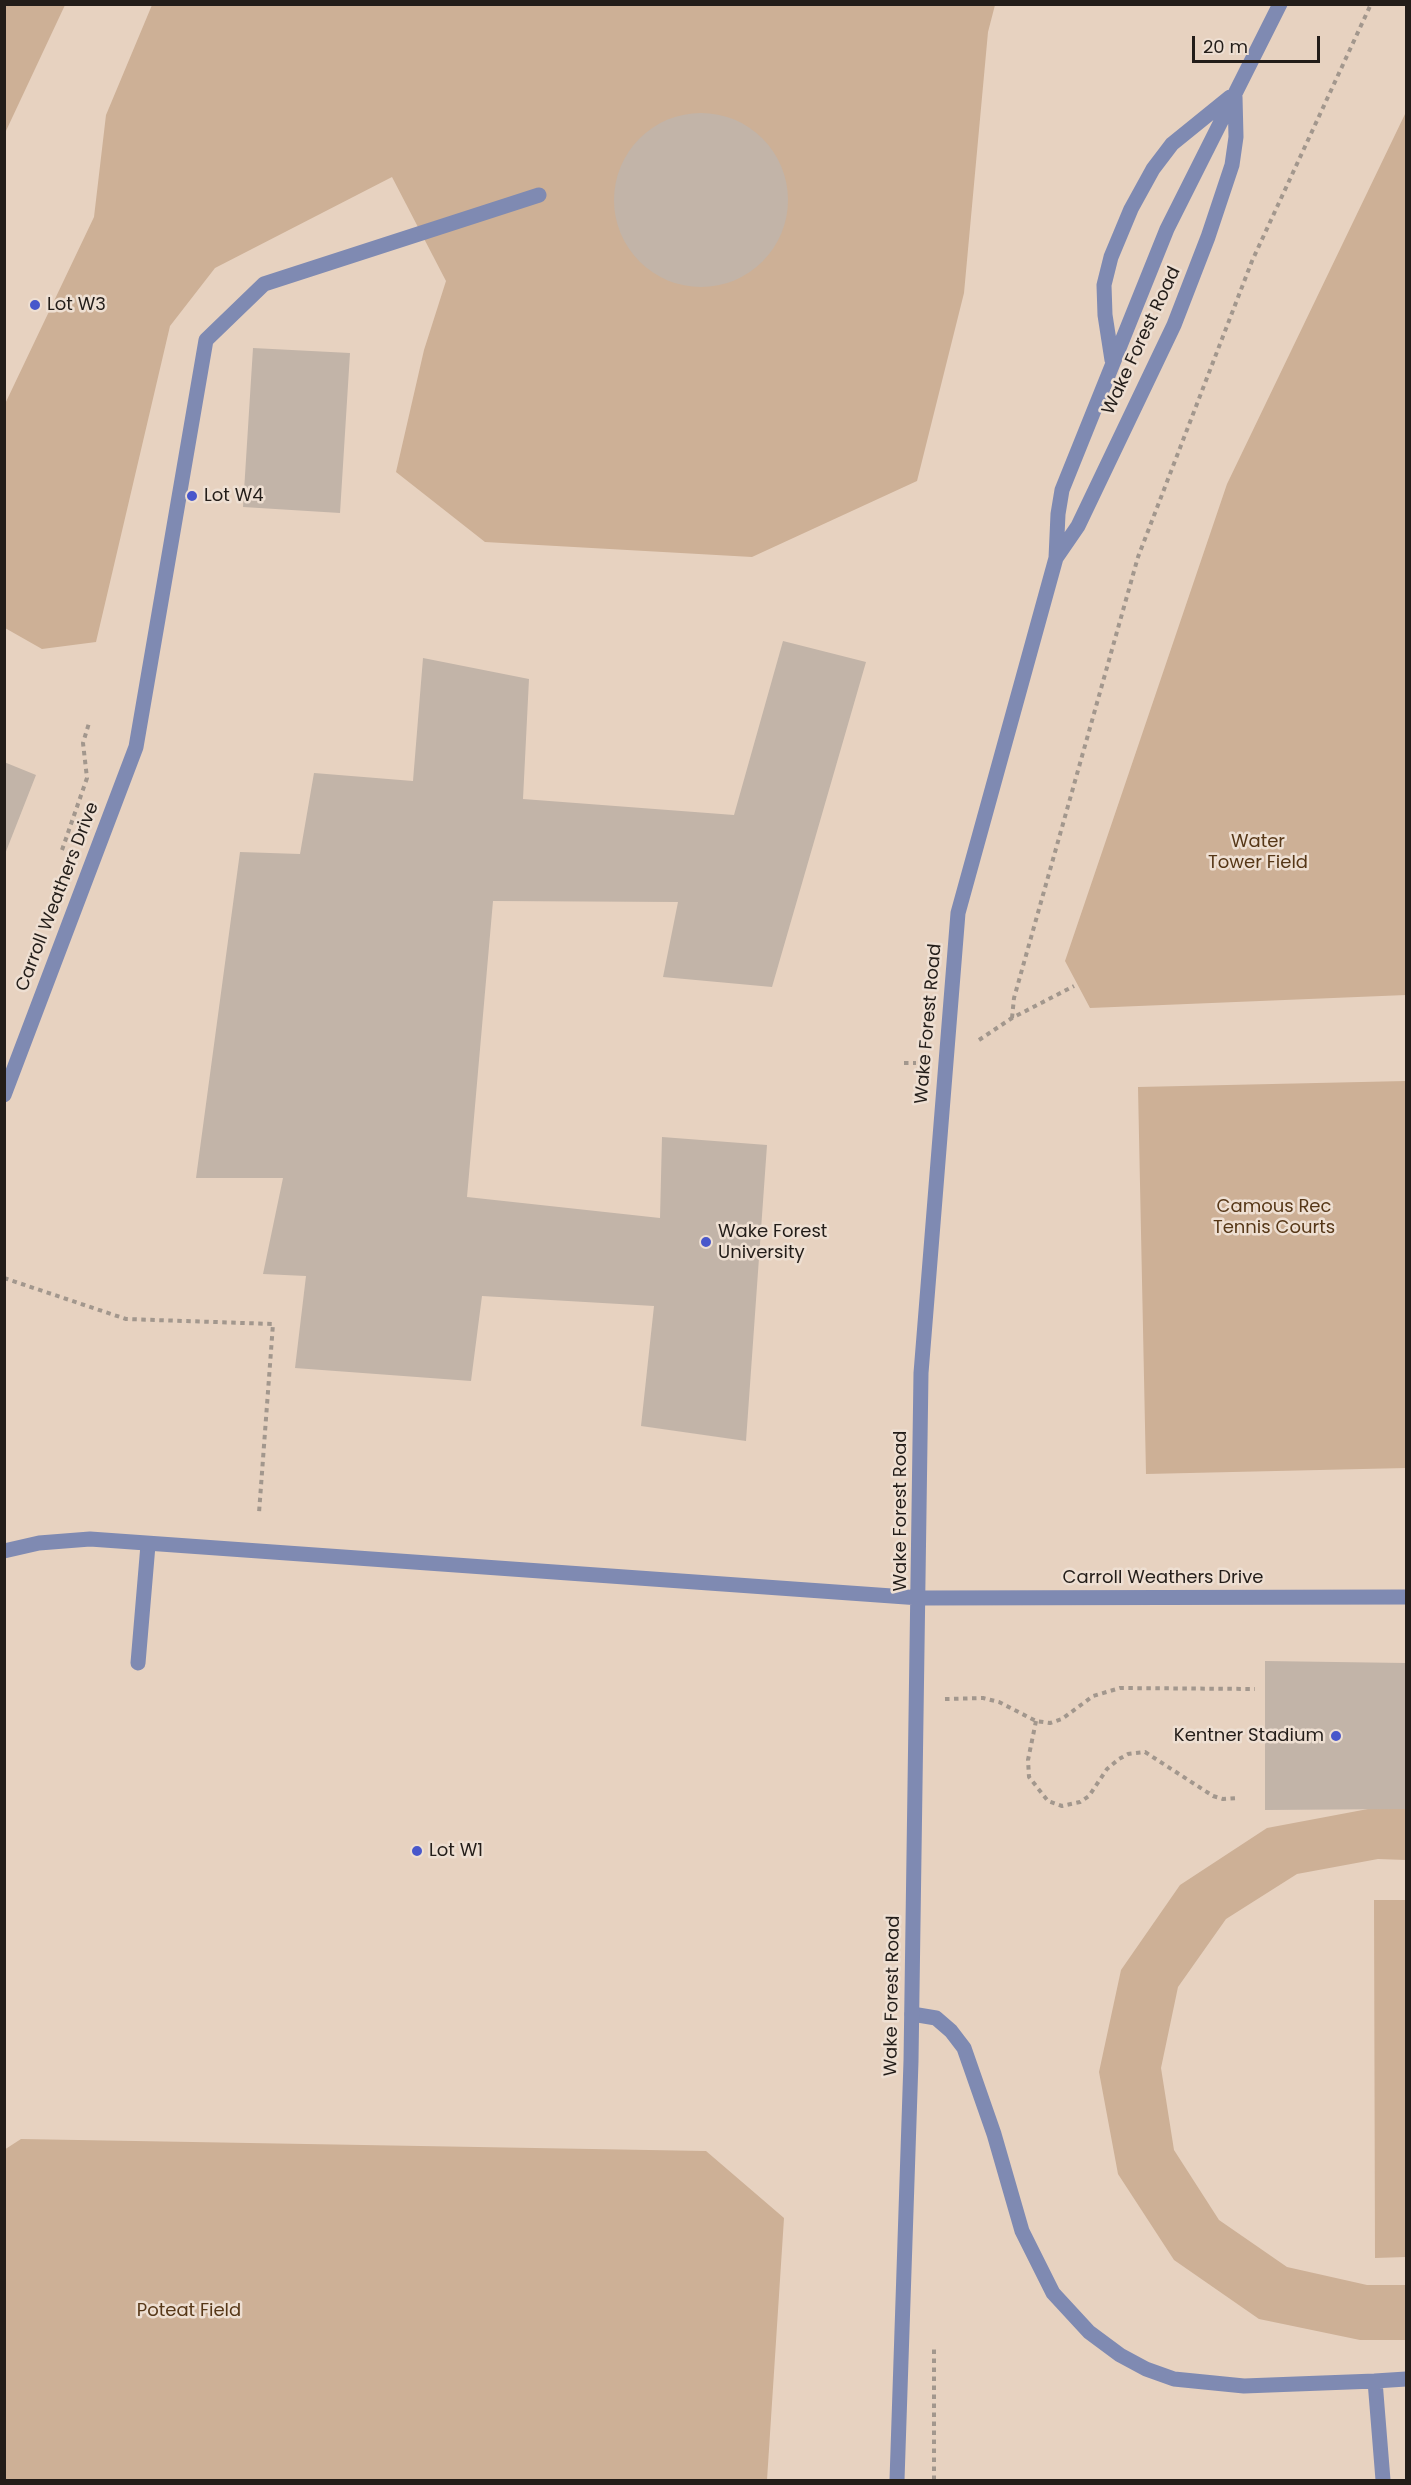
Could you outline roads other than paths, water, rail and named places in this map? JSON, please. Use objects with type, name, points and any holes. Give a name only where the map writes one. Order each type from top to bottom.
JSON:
[{"type":"street","name":"Wake Forest Road","points":[[896,2480],[912,2014],[920,1598],[921,1373],[958,913],[1056,558],[1058,513],[1062,490],[1112,360],[1167,229],[1280,4]]},
{"type":"street","name":"Wake Forest Road","points":[[1112,360],[1105,315],[1104,285],[1111,257],[1131,209],[1153,169],[1172,144],[1235,93]]},
{"type":"street","name":"Wake Forest Road","points":[[1056,558],[1078,526],[1174,326],[1209,237],[1232,165],[1236,137],[1235,93]]},
{"type":"street","name":"Carroll Weathers Drive","points":[[4,1095],[136,747],[206,340],[264,284],[539,195]]},
{"type":"street","name":"Carroll Weathers Drive","points":[[4,1551],[39,1543],[90,1539],[148,1545],[920,1598],[1407,1598]]},
{"type":"street","points":[[138,1663],[148,1545]]},
{"type":"street","points":[[912,2014],[936,2018],[951,2031],[964,2048],[994,2134],[1022,2231],[1053,2293],[1089,2332],[1129,2359],[1174,2379],[1244,2386],[1407,2379]]},
{"type":"street","points":[[1375,2381],[1383,2481]]},
{"type":"place","name":"Lot W3","points":[[35,305]]},
{"type":"place","name":"Lot W4","points":[[192,496]]},
{"type":"place","name":"Wake Forest University","points":[[706,1242]]},
{"type":"place","name":"Kentner Stadium","points":[[1336,1736]]},
{"type":"place","name":"Lot W1","points":[[417,1851]]},
{"type":"park label","name":"Water Tower Field","points":[[1258,852]]},
{"type":"park label","name":"Camous Rec Tennis Courts","points":[[1274,1217]]},
{"type":"park label","name":"Poteat Field","points":[[189,2311]]}]
